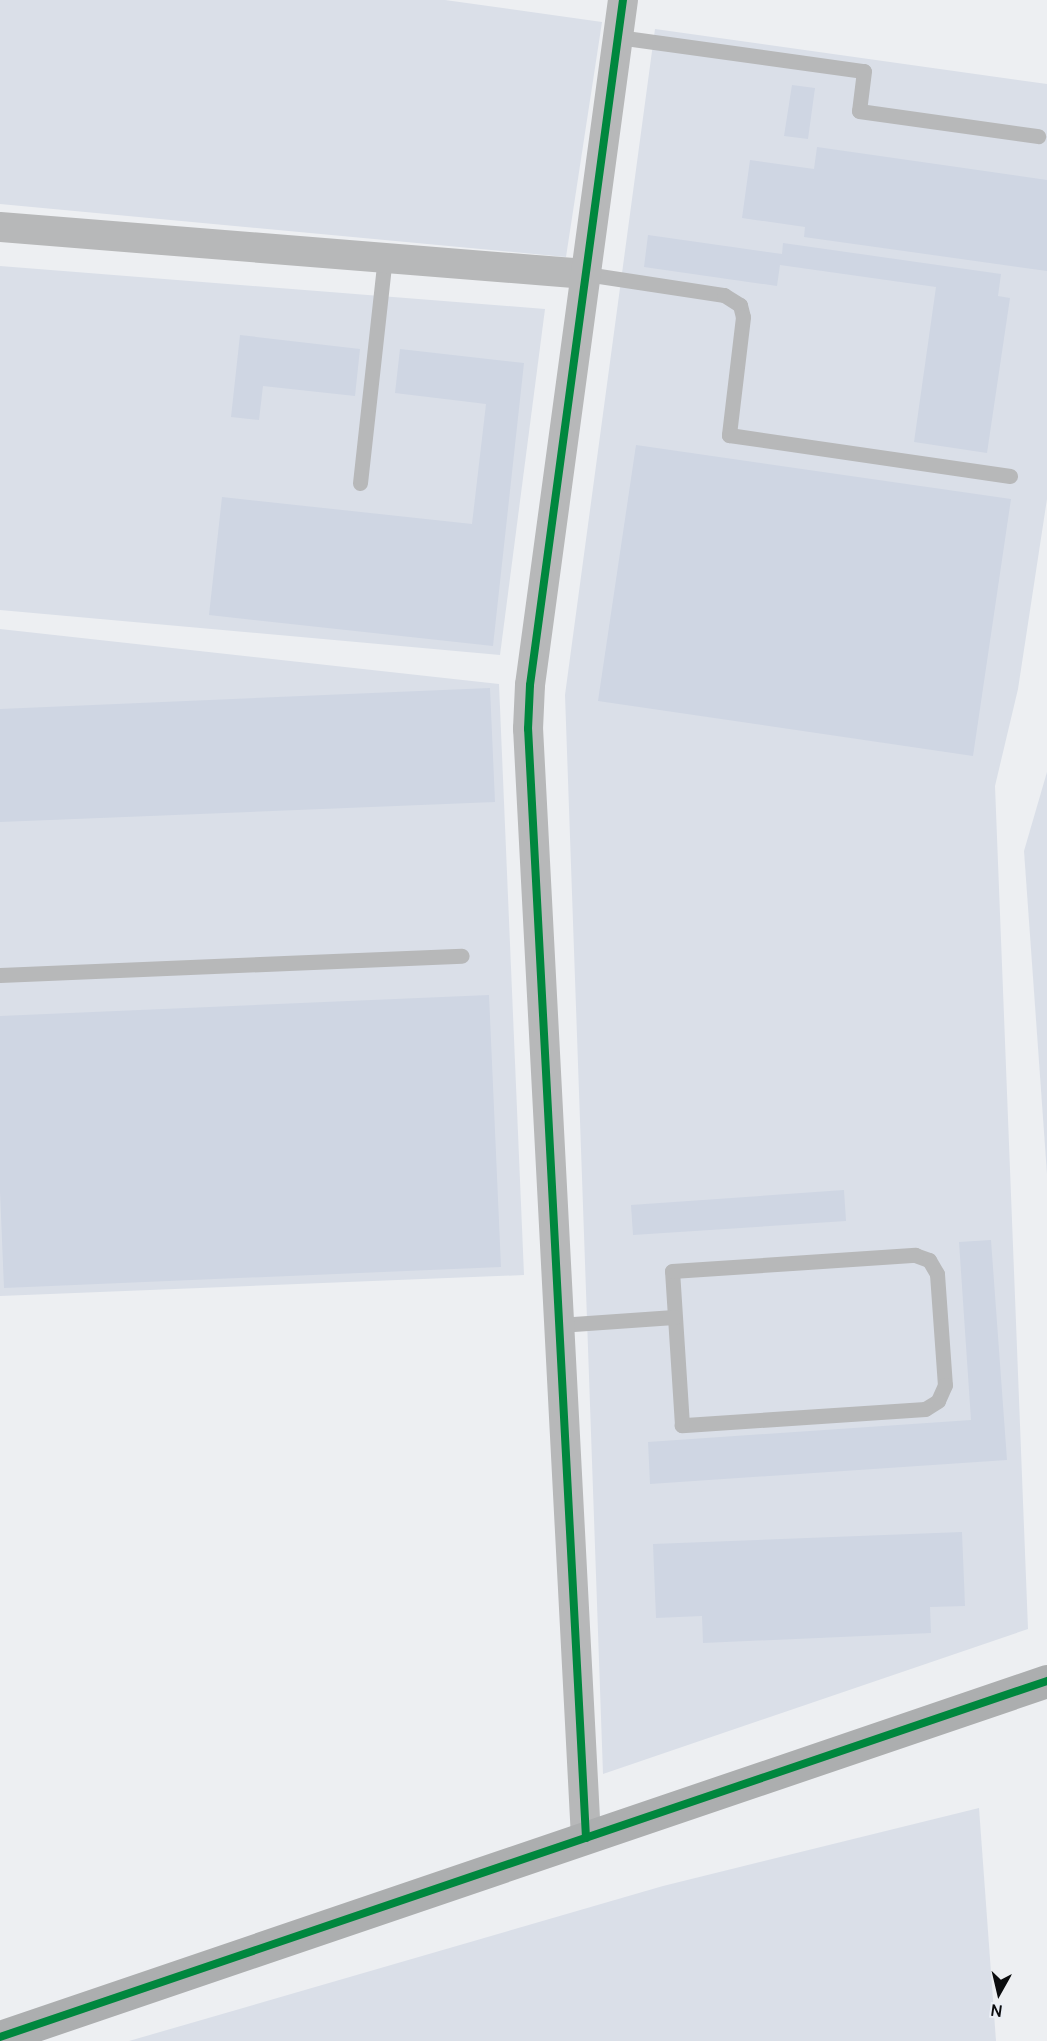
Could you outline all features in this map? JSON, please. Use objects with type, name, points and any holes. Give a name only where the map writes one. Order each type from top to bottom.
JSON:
[{"type":"street","points":[[586,1838],[528,729],[530,685],[623,0]]},
{"type":"street","points":[[0,227],[586,274]]},
{"type":"street","points":[[0,2037],[1047,1682]]},
{"type":"lane","points":[[618,37],[864,70],[859,111],[1038,136]]},
{"type":"lane","points":[[360,483],[385,258]]},
{"type":"lane","points":[[586,274],[724,294],[740,305],[743,316],[729,435],[1010,476]]},
{"type":"lane","points":[[0,975],[462,956]]},
{"type":"lane","points":[[915,1255],[929,1260],[937,1274],[945,1385],[938,1401],[925,1409],[682,1425],[674,1317],[672,1271],[915,1255]]},
{"type":"lane","points":[[559,1325],[674,1317]]},
{"type":"shaded area","points":[[0,0],[445,0],[602,22],[566,257],[0,204]]},
{"type":"shaded area","points":[[655,29],[1047,84],[1047,499],[1018,689],[995,786],[1028,1629],[603,1774],[565,695]]},
{"type":"shaded area","points":[[0,266],[545,309],[500,655],[0,610]]},
{"type":"shaded area","points":[[0,629],[499,684],[524,1275],[0,1296]]},
{"type":"shaded area","points":[[1047,772],[1047,1174],[1024,851]]},
{"type":"shaded area","points":[[979,1808],[996,2041],[129,2041],[663,1886]]},
{"type":"building","points":[[792,85],[815,88],[808,139],[784,136]]},
{"type":"building","points":[[817,147],[1047,180],[1047,271],[804,237],[805,227],[742,218],[750,160],[814,169]]},
{"type":"building","points":[[648,235],[782,254],[783,243],[1001,274],[998,296],[1010,298],[987,453],[914,442],[936,287],[780,265],[777,286],[644,267]]},
{"type":"building","points":[[240,335],[360,349],[355,396],[263,386],[259,420],[231,417]]},
{"type":"building","points":[[400,349],[524,363],[493,646],[209,615],[222,497],[472,524],[486,404],[395,393]]},
{"type":"building","points":[[636,445],[1011,499],[973,756],[598,701]]},
{"type":"building","points":[[490,688],[495,802],[0,822],[0,709]]},
{"type":"building","points":[[489,995],[501,1267],[4,1288],[0,1191],[0,1016]]},
{"type":"building","points":[[844,1190],[846,1221],[633,1235],[631,1205]]},
{"type":"building","points":[[991,1240],[1007,1460],[650,1484],[648,1442],[971,1420],[959,1242]]},
{"type":"building","points":[[962,1532],[965,1606],[930,1607],[931,1633],[703,1643],[702,1616],[656,1618],[653,1544]]},
{"type":"cycle path","points":[[586,1838],[528,729],[530,685],[623,0]]},
{"type":"cycle path","points":[[0,2037],[1047,1681]]}]
